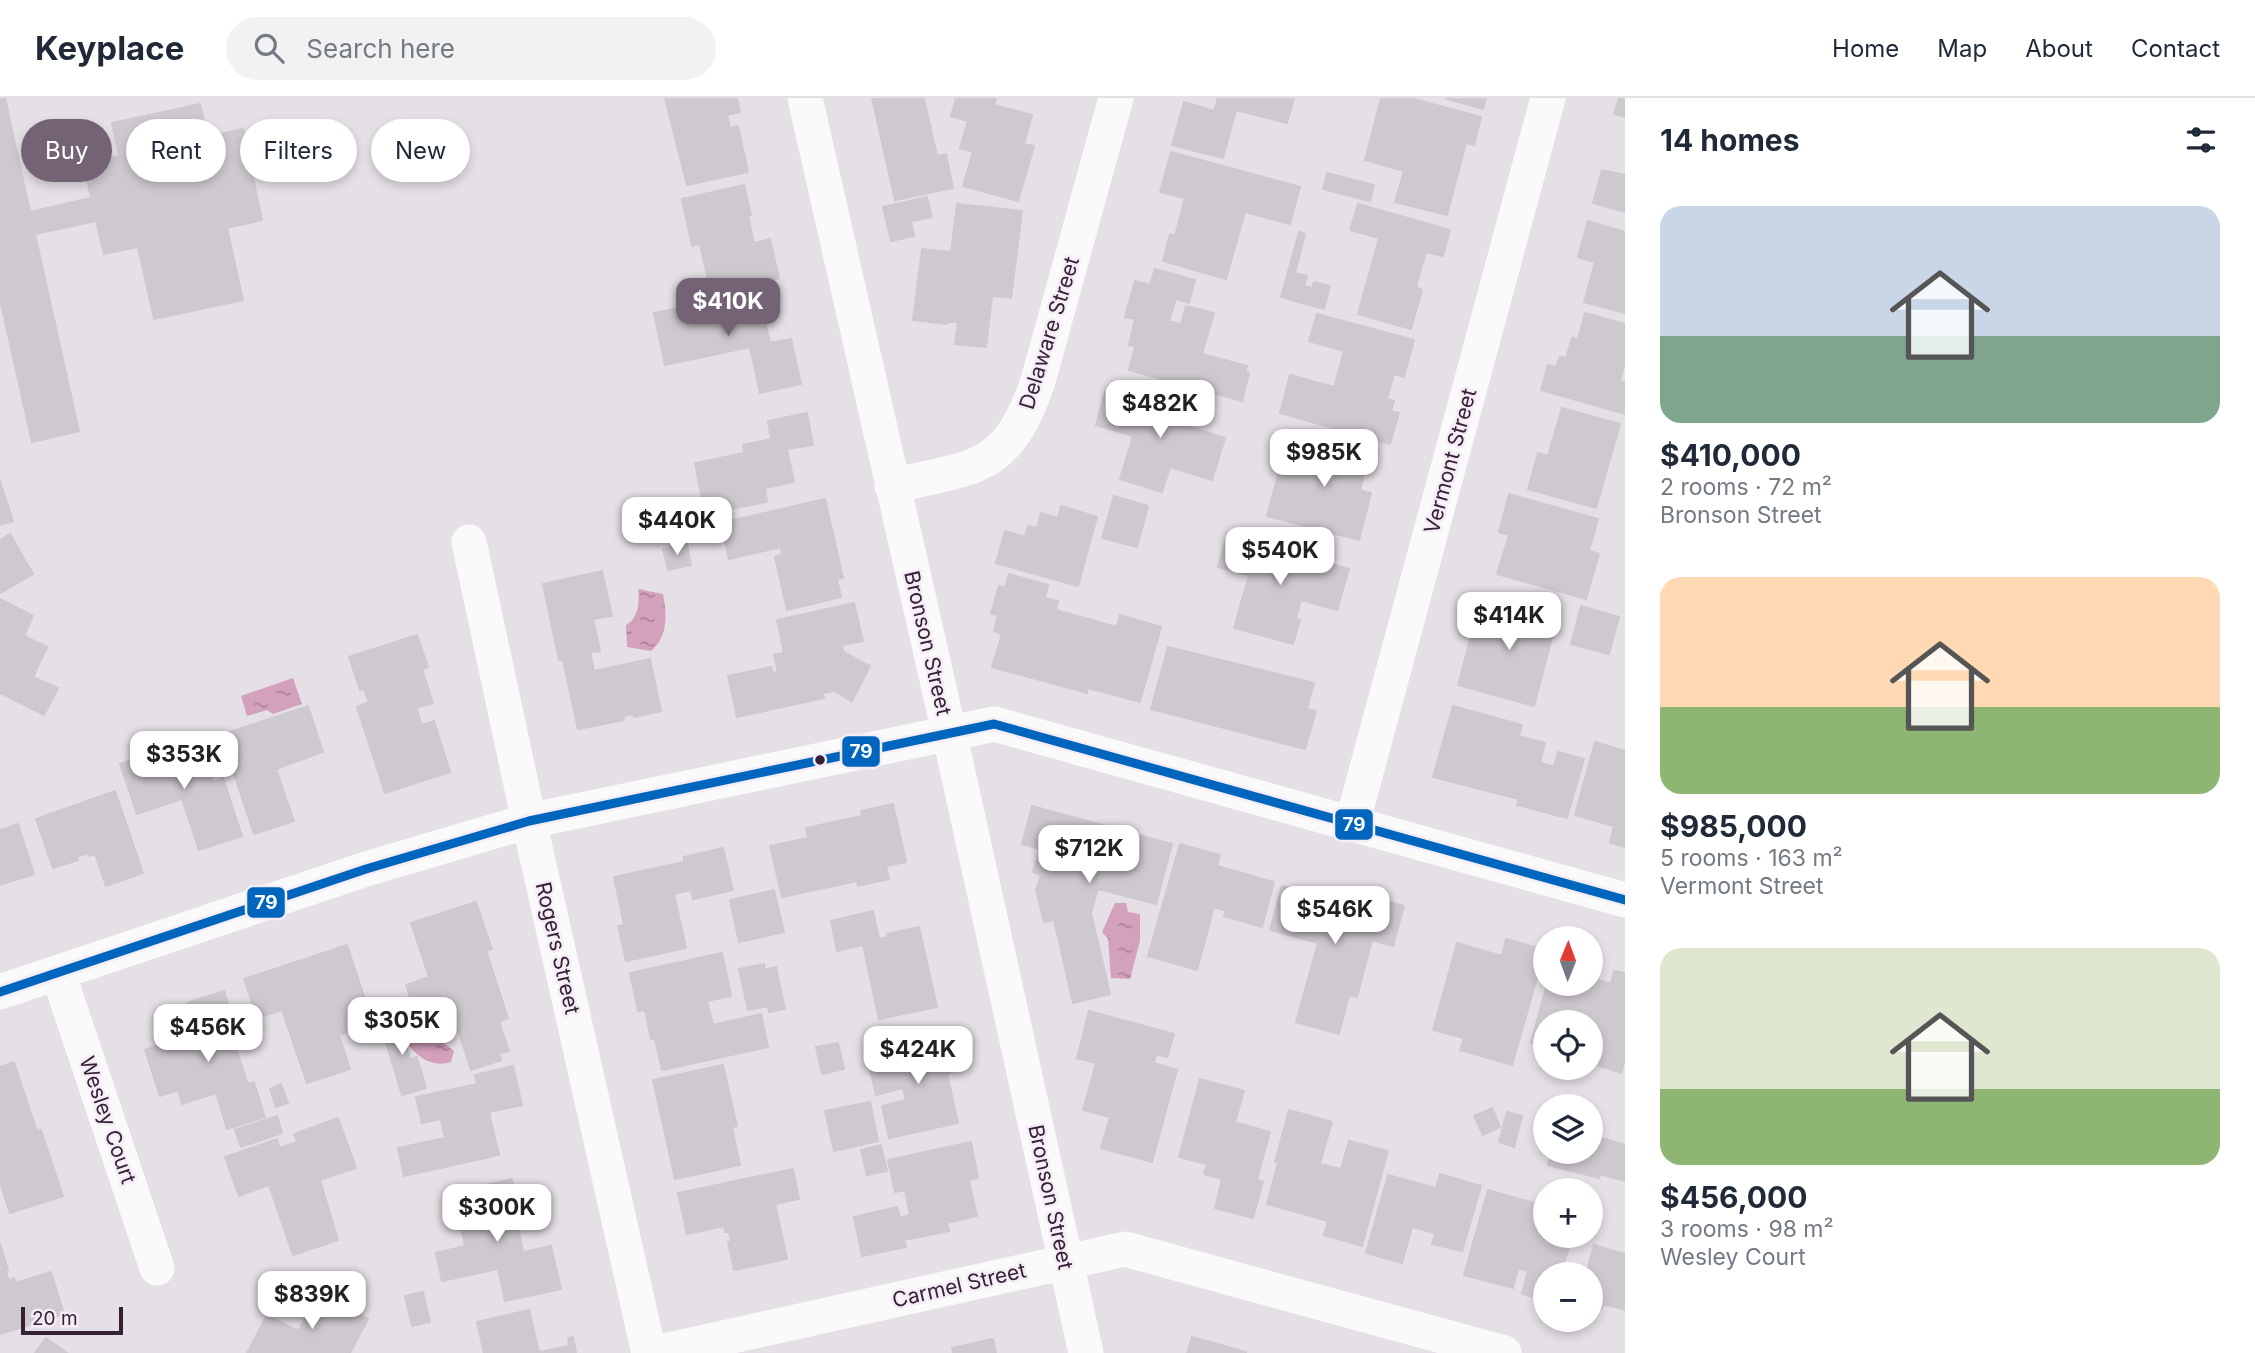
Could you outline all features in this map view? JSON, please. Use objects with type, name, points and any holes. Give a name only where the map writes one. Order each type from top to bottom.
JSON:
[{"type":"street","name":"Bronson Street","points":[[805,98],[1086,1353]]},
{"type":"street","name":"Delaware Street","points":[[892,486],[977,465],[1008,443],[1018,428],[1029,408],[1038,381],[1116,98]]},
{"type":"street","name":"Vermont Street","points":[[1352,824],[1548,98]]},
{"type":"street","name":"Rogers Street","points":[[469,542],[649,1353]]},
{"type":"street","points":[[0,992],[366,869],[529,821],[994,724],[1625,900]]},
{"type":"street","name":"Wesley Court","points":[[58,973],[157,1268]]},
{"type":"street","name":"Carmel Street","points":[[655,1353],[1125,1249],[1504,1353]]},
{"type":"water","points":[[638,589],[663,594],[663,632],[651,651],[627,647],[626,625],[637,610]]},
{"type":"water","points":[[293,678],[302,704],[273,714],[267,710],[247,716],[241,696]]},
{"type":"water","points":[[1115,903],[1126,903],[1128,912],[1140,914],[1140,941],[1130,979],[1111,978],[1108,939],[1102,932]]},
{"type":"water","points":[[418,1015],[428,1019],[437,1038],[454,1051],[451,1062],[439,1064],[428,1061],[410,1047],[405,1029],[409,1021]]},
{"type":"building","points":[[0,98],[5,98],[21,182],[23,182],[30,212],[91,198],[88,182],[112,182],[112,157],[119,156],[112,123],[126,120],[126,182],[226,182],[226,133],[240,130],[240,182],[254,182],[262,220],[227,228],[243,300],[154,319],[138,247],[104,254],[96,221],[35,234],[79,431],[32,442],[0,299]]},
{"type":"building","points":[[665,98],[737,98],[740,112],[727,115],[730,128],[738,126],[748,172],[687,185]]},
{"type":"building","points":[[872,98],[924,98],[937,156],[946,154],[953,188],[895,200]]},
{"type":"building","points":[[956,98],[996,98],[994,105],[1032,115],[1024,144],[1034,146],[1018,201],[963,186],[973,152],[960,148],[968,121],[951,116]]},
{"type":"building","points":[[1218,98],[1294,98],[1287,123],[1236,110],[1223,158],[1172,145],[1184,102],[1214,111]]},
{"type":"building","points":[[1381,98],[1410,98],[1481,117],[1474,145],[1466,143],[1447,215],[1395,202],[1404,171],[1365,160]]},
{"type":"building","points":[[1445,98],[1486,98],[1483,109]]},
{"type":"building","points":[[1619,98],[1625,98],[1625,117],[1614,114]]},
{"type":"building","points":[[200,104],[204,119],[131,119]]},
{"type":"building","points":[[1171,152],[1300,187],[1290,224],[1245,212],[1226,279],[1163,261],[1170,234],[1175,236],[1185,198],[1160,192]]},
{"type":"building","points":[[1602,170],[1625,175],[1625,212],[1593,203]]},
{"type":"building","points":[[1327,173],[1374,185],[1370,201],[1323,189]]},
{"type":"building","points":[[744,185],[754,243],[770,239],[779,278],[711,294],[700,244],[692,246],[682,199]]},
{"type":"building","points":[[927,197],[932,217],[911,221],[914,236],[891,241],[883,207]]},
{"type":"building","points":[[957,204],[1022,211],[1011,298],[992,296],[986,347],[955,344],[958,322],[947,324],[913,320],[922,249],[951,252]]},
{"type":"building","points":[[1358,204],[1450,230],[1443,256],[1426,252],[1416,287],[1422,290],[1411,329],[1358,314],[1379,238],[1350,230]]},
{"type":"building","points":[[1588,221],[1625,232],[1625,313],[1584,302],[1595,262],[1578,257]]},
{"type":"building","points":[[1299,232],[1305,234],[1295,273],[1307,276],[1304,286],[1312,288],[1314,282],[1330,286],[1324,309],[1281,297]]},
{"type":"building","points":[[1155,269],[1195,280],[1189,303],[1176,299],[1169,321],[1181,324],[1186,306],[1214,313],[1202,354],[1247,366],[1245,371],[1249,373],[1242,401],[1129,370],[1135,346],[1129,345],[1135,319],[1125,317],[1135,281],[1150,285]]},
{"type":"building","points":[[758,291],[770,343],[791,339],[801,384],[760,393],[750,347],[665,365],[654,313]]},
{"type":"building","points":[[1585,313],[1625,324],[1625,362],[1620,381],[1625,383],[1625,414],[1541,390],[1548,365],[1556,367],[1560,357],[1566,358],[1572,338],[1578,339]]},
{"type":"building","points":[[1317,314],[1414,340],[1404,377],[1394,374],[1387,399],[1394,401],[1391,411],[1399,413],[1390,444],[1280,413],[1290,375],[1334,387],[1344,351],[1309,341]]},
{"type":"building","points":[[1105,392],[1161,408],[1165,394],[1189,402],[1183,425],[1225,438],[1212,480],[1170,467],[1162,492],[1120,479],[1133,436],[1096,425]]},
{"type":"building","points":[[1562,408],[1620,424],[1596,508],[1528,489],[1538,453],[1548,456]]},
{"type":"building","points":[[807,413],[813,445],[787,449],[794,482],[765,488],[767,502],[705,514],[695,463],[744,453],[743,445],[771,439],[768,421]]},
{"type":"building","points":[[1326,436],[1371,448],[1360,490],[1371,493],[1359,540],[1267,516],[1285,449],[1320,459]]},
{"type":"building","points":[[0,481],[13,521],[0,525]]},
{"type":"building","points":[[1509,494],[1598,519],[1589,551],[1599,554],[1586,599],[1497,574],[1509,535],[1499,532]]},
{"type":"building","points":[[1114,496],[1148,506],[1137,547],[1102,538]]},
{"type":"building","points":[[825,499],[843,578],[837,579],[841,597],[787,610],[775,557],[782,555],[781,547],[729,559],[721,523]]},
{"type":"building","points":[[1061,506],[1097,517],[1078,586],[996,563],[1005,531],[1025,537],[1028,526],[1037,528],[1041,513],[1058,518]]},
{"type":"building","points":[[10,534],[33,574],[0,593],[0,540]]},
{"type":"building","points":[[1227,535],[1349,569],[1337,610],[1301,600],[1296,618],[1300,620],[1293,644],[1234,628],[1249,575],[1218,567]]},
{"type":"building","points":[[687,544],[691,565],[668,570],[663,549]]},
{"type":"building","points":[[602,571],[612,616],[593,619],[600,651],[590,652],[594,671],[650,659],[661,711],[634,717],[633,714],[623,716],[624,720],[578,729],[563,660],[559,660],[543,584]]},
{"type":"building","points":[[1009,574],[1048,585],[1045,598],[1058,601],[1056,610],[1117,627],[1120,615],[1161,627],[1140,702],[1088,688],[1087,693],[992,667],[1002,634],[994,631],[998,615],[991,614],[999,586],[1005,588]]},
{"type":"building","points":[[0,599],[33,616],[24,636],[47,647],[33,677],[58,688],[44,715],[0,693]]},
{"type":"building","points":[[1486,600],[1503,604],[1504,601],[1558,615],[1534,706],[1458,685],[1471,636],[1476,637]]},
{"type":"building","points":[[854,603],[863,641],[842,645],[843,652],[870,666],[852,701],[834,691],[822,693],[824,698],[737,717],[728,676],[771,667],[773,673],[778,672],[774,655],[784,653],[777,620]]},
{"type":"building","points":[[1581,606],[1619,617],[1609,654],[1571,644]]},
{"type":"building","points":[[417,635],[428,667],[422,669],[433,703],[416,708],[422,725],[434,721],[450,772],[385,793],[357,707],[369,702],[364,689],[360,690],[349,657]]},
{"type":"building","points":[[1168,647],[1314,683],[1307,709],[1316,711],[1305,749],[1151,709]]},
{"type":"building","points":[[308,706],[323,752],[276,769],[294,821],[254,834],[221,735]]},
{"type":"building","points":[[1453,706],[1522,725],[1519,736],[1545,743],[1540,762],[1554,767],[1558,752],[1584,759],[1567,818],[1517,805],[1519,799],[1433,777]]},
{"type":"building","points":[[199,738],[213,782],[223,778],[242,836],[199,850],[182,799],[137,814],[120,764]]},
{"type":"building","points":[[1595,742],[1625,751],[1625,847],[1610,843],[1614,826],[1575,815]]},
{"type":"building","points":[[115,791],[143,873],[106,886],[95,854],[89,856],[87,853],[77,857],[78,860],[53,868],[36,819]]},
{"type":"building","points":[[893,804],[906,862],[886,866],[889,879],[858,886],[857,881],[782,897],[770,846],[808,838],[806,828],[862,816],[861,811]]},
{"type":"building","points":[[1032,806],[1172,844],[1156,904],[1098,889],[1091,913],[1110,994],[1073,1003],[1054,920],[1044,922],[1036,890],[1041,875],[1033,872],[1040,849],[1022,844]]},
{"type":"building","points":[[18,824],[34,874],[0,885],[0,830]]},
{"type":"building","points":[[1180,844],[1220,855],[1217,866],[1274,882],[1262,927],[1224,916],[1226,911],[1214,907],[1197,970],[1148,956]]},
{"type":"building","points":[[723,848],[733,890],[693,899],[691,890],[674,894],[686,948],[626,961],[618,926],[624,925],[614,877],[684,862],[684,857]]},
{"type":"building","points":[[1282,886],[1337,901],[1340,888],[1404,906],[1393,946],[1372,940],[1357,997],[1349,995],[1339,1034],[1296,1022],[1318,943],[1270,930]]},
{"type":"building","points":[[774,890],[784,932],[739,942],[730,900]]},
{"type":"building","points":[[476,902],[492,949],[486,951],[508,1018],[499,1021],[509,1051],[499,1054],[501,1060],[471,1070],[459,1033],[438,1007],[416,1014],[406,985],[429,977],[411,923]]},
{"type":"building","points":[[873,911],[879,939],[888,937],[887,934],[919,927],[937,1007],[879,1019],[863,945],[837,951],[831,921]]},
{"type":"building","points":[[1506,939],[1533,947],[1533,992],[1512,1065],[1460,1050],[1464,1038],[1433,1030],[1457,943],[1502,956]]},
{"type":"building","points":[[347,945],[373,1024],[339,1035],[350,1069],[307,1083],[282,1010],[257,1018],[244,979]]},
{"type":"building","points":[[722,953],[731,996],[707,1001],[713,1025],[761,1014],[768,1047],[662,1070],[655,1038],[651,1039],[645,1010],[638,1011],[630,973]]},
{"type":"building","points":[[764,964],[764,970],[776,967],[785,1009],[769,1012],[768,1006],[748,1010],[739,969]]},
{"type":"building","points":[[1614,971],[1625,973],[1625,1059],[1621,1073],[1603,1067],[1603,1010],[1540,1010],[1544,996],[1603,996],[1603,982],[1611,984]]},
{"type":"building","points":[[224,991],[235,1026],[229,1028],[248,1084],[254,1082],[265,1117],[227,1129],[216,1093],[182,1104],[178,1090],[160,1096],[145,1050],[196,1033],[187,1003]]},
{"type":"building","points":[[1089,1011],[1174,1034],[1167,1057],[1156,1054],[1154,1063],[1177,1070],[1152,1162],[1101,1148],[1110,1117],[1083,1110],[1096,1063],[1077,1058]]},
{"type":"building","points":[[397,1015],[410,1059],[417,1057],[426,1088],[402,1095],[379,1019]]},
{"type":"building","points":[[944,1031],[953,1071],[947,1073],[958,1123],[889,1138],[882,1106],[906,1100],[903,1088],[876,1095],[870,1070],[899,1063],[894,1042]]},
{"type":"building","points":[[838,1043],[844,1069],[822,1074],[816,1047]]},
{"type":"building","points":[[14,1062],[63,1196],[10,1213],[0,1183],[0,1067]]},
{"type":"building","points":[[723,1065],[737,1126],[732,1127],[740,1165],[675,1179],[653,1080]]},
{"type":"building","points":[[513,1066],[522,1105],[489,1112],[499,1155],[404,1176],[398,1148],[445,1138],[441,1119],[422,1123],[416,1097],[477,1084],[475,1075]]},
{"type":"building","points":[[1200,1079],[1244,1091],[1235,1122],[1270,1132],[1257,1180],[1263,1182],[1253,1218],[1215,1208],[1222,1179],[1204,1174],[1207,1164],[1179,1157]]},
{"type":"building","points":[[281,1084],[288,1103],[276,1107],[270,1089]]},
{"type":"building","points":[[870,1102],[878,1141],[834,1151],[825,1111]]},
{"type":"building","points":[[1492,1108],[1500,1127],[1483,1135],[1474,1116]]},
{"type":"building","points":[[1289,1110],[1332,1122],[1320,1164],[1341,1169],[1349,1141],[1388,1151],[1362,1246],[1324,1235],[1328,1221],[1267,1204]]},
{"type":"building","points":[[1507,1112],[1522,1116],[1514,1147],[1499,1142]]},
{"type":"building","points":[[277,1116],[282,1133],[241,1147],[235,1130]]},
{"type":"building","points":[[338,1118],[356,1168],[320,1180],[338,1240],[293,1255],[269,1185],[239,1196],[225,1157],[277,1139],[279,1148],[297,1142],[294,1134]]},
{"type":"building","points":[[1603,1139],[1609,1140],[1603,1163]]},
{"type":"building","points":[[1609,1140],[1625,1145],[1625,1181],[1600,1174]]},
{"type":"building","points":[[971,1142],[978,1178],[969,1180],[977,1216],[947,1223],[949,1231],[904,1240],[906,1247],[862,1256],[854,1217],[897,1207],[900,1218],[910,1215],[905,1190],[895,1192],[888,1160]]},
{"type":"building","points":[[881,1145],[887,1171],[867,1175],[861,1150]]},
{"type":"building","points":[[1548,1164],[1603,1164],[1599,1178]]},
{"type":"building","points":[[793,1169],[799,1199],[775,1204],[787,1259],[734,1270],[728,1242],[731,1242],[729,1232],[725,1232],[724,1226],[687,1234],[678,1193]]},
{"type":"building","points":[[1440,1174],[1481,1186],[1462,1251],[1432,1244],[1435,1233],[1412,1227],[1402,1263],[1366,1253],[1388,1175],[1436,1188]]},
{"type":"building","points":[[512,1179],[520,1215],[516,1216],[523,1252],[551,1246],[561,1289],[505,1301],[498,1269],[442,1281],[436,1253],[465,1246],[453,1192]]},
{"type":"building","points":[[1488,1190],[1533,1203],[1533,1248],[1569,1248],[1564,1262],[1533,1262],[1533,1297],[1522,1294],[1528,1271],[1518,1268],[1513,1288],[1464,1275]]},
{"type":"building","points":[[0,1244],[8,1270],[8,1280],[14,1278],[15,1283],[51,1272],[64,1314],[0,1334]]},
{"type":"building","points":[[1593,1248],[1603,1248],[1625,1254],[1625,1310],[1603,1304],[1603,1262],[1589,1262]]},
{"type":"building","points":[[423,1292],[430,1322],[412,1326],[405,1296]]},
{"type":"building","points":[[319,1293],[368,1319],[350,1353],[247,1353],[267,1315],[298,1331]]},
{"type":"building","points":[[529,1310],[539,1352],[569,1346],[568,1338],[573,1337],[576,1353],[484,1353],[477,1322]]},
{"type":"building","points":[[1192,1337],[1246,1352],[1246,1353],[1187,1353]]},
{"type":"building","points":[[46,1338],[67,1353],[35,1353]]},
{"type":"building","points":[[993,1339],[996,1353],[953,1353],[952,1348]]},
{"type":"transit line","name":"79","points":[[0,992],[366,869],[529,821],[994,724],[1625,900]]}]
